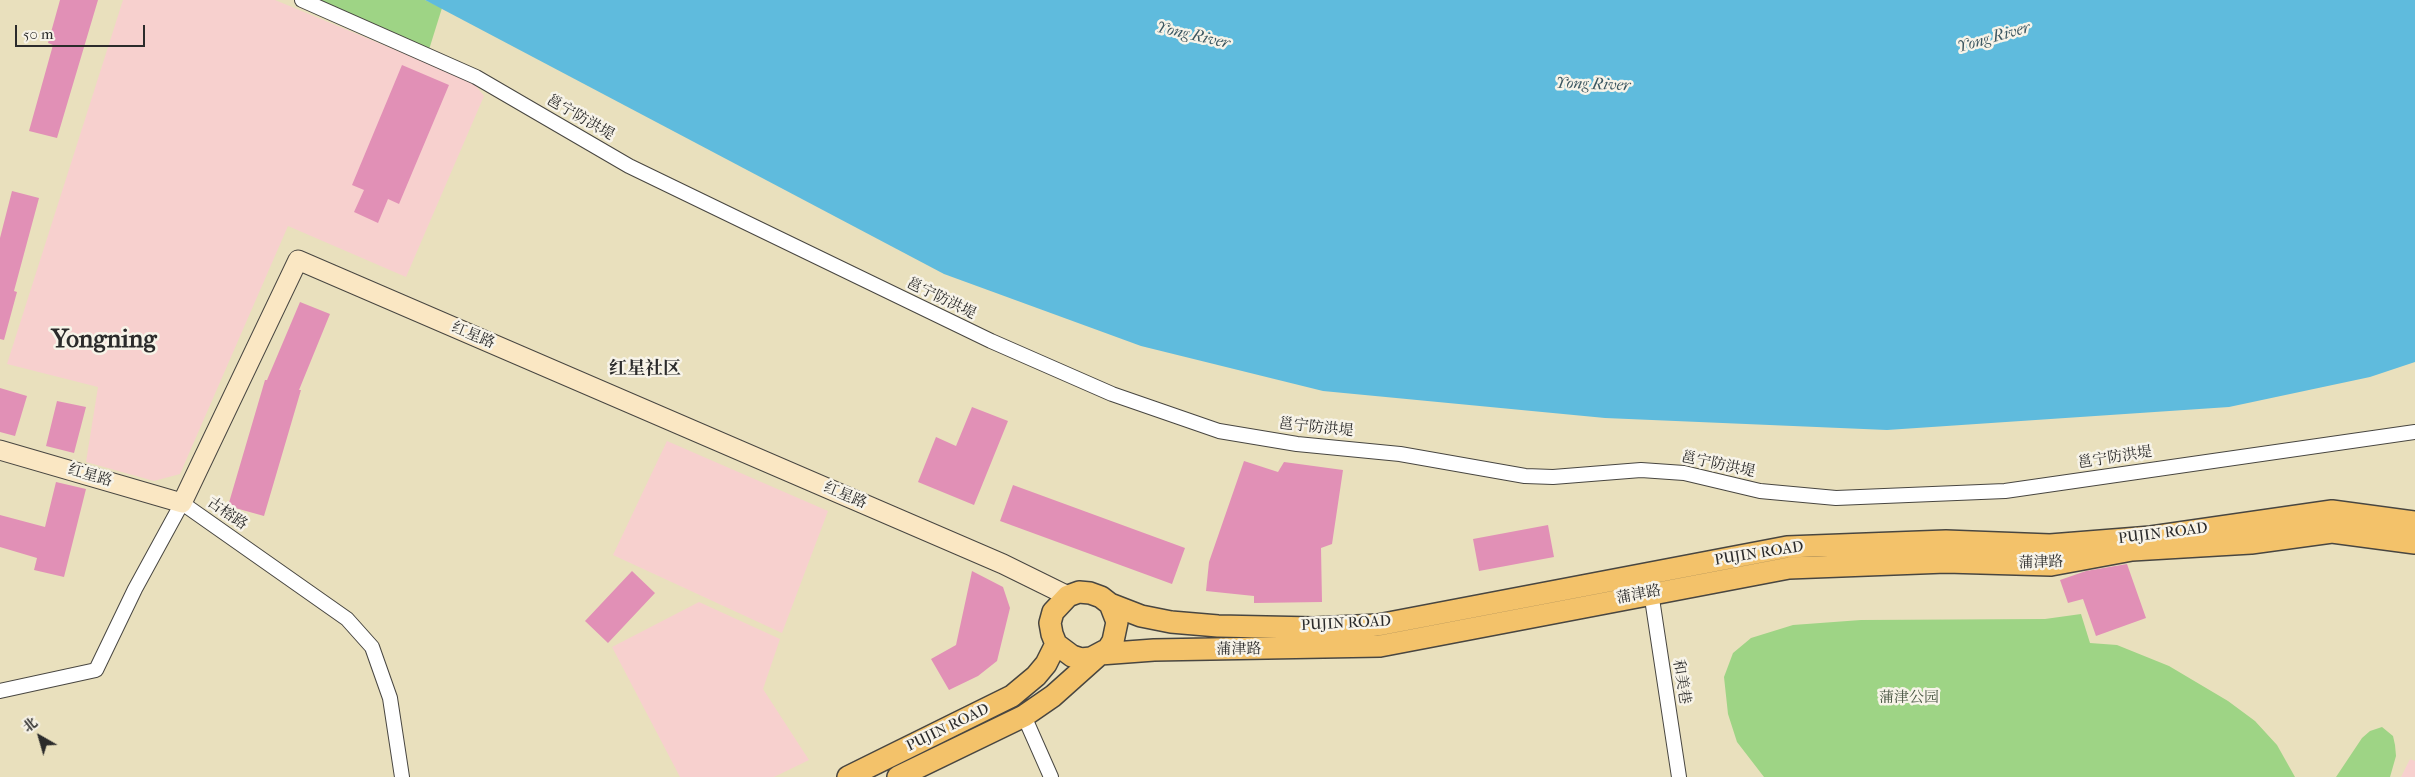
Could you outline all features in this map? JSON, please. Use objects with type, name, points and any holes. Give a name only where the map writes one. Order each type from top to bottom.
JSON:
[{"type":"main road","name":"红星路","points":[[0,450],[182,503],[298,260],[984,556],[1068,596]]},
{"type":"main road","name":"PUJIN ROAD","points":[[1068,596],[1079,592],[1090,593],[1101,596],[1110,604],[1141,616],[1218,626],[1314,628],[1378,625],[1787,547],[1946,541],[2050,545],[2151,537],[2332,511],[2415,522]]},
{"type":"main road","name":"蒲津路","points":[[1100,654],[1154,650],[1380,646],[1652,592],[1789,568],[1946,562],[2051,565],[2132,550],[2250,543],[2332,532],[2415,543]]},
{"type":"main road","points":[[1068,596],[1053,612],[1050,623],[1056,644],[1063,651],[1081,659],[1100,654]]},
{"type":"main road","points":[[898,777],[1024,716],[1053,696],[1114,641],[1117,632],[1115,612],[1110,604]]},
{"type":"main road","name":"PUJIN ROAD","points":[[848,777],[1012,696],[1036,676],[1046,664],[1056,644]]},
{"type":"street","name":"邕宁防洪堤","points":[[302,0],[476,77],[629,166],[991,341],[1112,394],[1220,431],[1297,444],[1400,454],[1525,476],[1553,477],[1641,470],[1676,472],[1760,491],[1836,498],[2005,491],[2415,432]]},
{"type":"street","points":[[0,690],[96,670],[135,589],[182,503]]},
{"type":"street","name":"古榕路","points":[[182,503],[347,618],[372,647],[390,698],[402,777]]},
{"type":"street","name":"和美巷","points":[[1652,592],[1679,777]]},
{"type":"street","points":[[1024,716],[1051,777]]},
{"type":"shaded area","points":[[123,0],[275,0],[473,82],[484,96],[406,277],[288,226],[180,474],[154,481],[86,462],[98,387],[7,364]]},
{"type":"shaded area","points":[[667,441],[828,511],[782,633],[613,555]]},
{"type":"shaded area","points":[[699,602],[780,639],[763,689],[809,760],[774,777],[680,777],[612,647]]},
{"type":"shaded area","points":[[2410,759],[2415,761],[2415,777],[2401,777]]},
{"type":"green space","points":[[302,0],[425,0],[442,8],[427,56]]},
{"type":"green space","name":"蒲津公园","points":[[2081,614],[2090,643],[2117,645],[2169,666],[2228,701],[2255,721],[2277,745],[2295,777],[1764,777],[1737,742],[1728,714],[1724,677],[1733,653],[1751,638],[1793,625],[1861,620],[2045,619]]},
{"type":"green space","points":[[2382,727],[2393,736],[2395,745],[2396,756],[2390,777],[2336,777],[2362,738],[2370,731]]},
{"type":"water","name":"Yong River","points":[[425,0],[2415,0],[2415,362],[2370,377],[2229,407],[1887,430],[1605,418],[1323,391],[1141,346],[944,274]]},
{"type":"building","points":[[60,0],[98,0],[57,138],[29,131],[53,45],[48,43]]},
{"type":"building","points":[[402,65],[449,85],[399,204],[388,199],[378,223],[354,212],[364,190],[352,185]]},
{"type":"building","points":[[12,191],[39,198],[14,291],[17,292],[4,340],[0,339],[0,238]]},
{"type":"building","points":[[300,302],[330,314],[299,390],[301,390],[264,516],[228,506],[265,380],[267,380]]},
{"type":"building","points":[[0,388],[27,396],[15,436],[0,432]]},
{"type":"building","points":[[57,401],[86,407],[74,453],[46,446]]},
{"type":"building","points":[[972,407],[1008,421],[974,505],[918,482],[936,437],[956,446]]},
{"type":"building","points":[[1244,461],[1278,472],[1284,462],[1343,470],[1332,544],[1321,548],[1322,602],[1254,603],[1254,596],[1206,591],[1209,562]]},
{"type":"building","points":[[56,482],[86,489],[64,577],[34,570],[37,558],[0,547],[0,515],[45,527]]},
{"type":"building","points":[[1013,485],[1185,548],[1172,584],[1000,521]]},
{"type":"building","points":[[1548,525],[1554,557],[1479,571],[1473,539]]},
{"type":"building","points":[[2127,564],[2146,618],[2096,636],[2083,599],[2068,603],[2060,580],[2086,571]]},
{"type":"building","points":[[632,571],[655,593],[608,643],[585,621]]},
{"type":"building","points":[[972,571],[1003,587],[1010,608],[997,661],[978,676],[949,690],[931,659],[956,645]]},
{"type":"district","name":"Yongning","points":[[104,341]]},
{"type":"district","name":"红星社区","points":[[645,370]]}]
